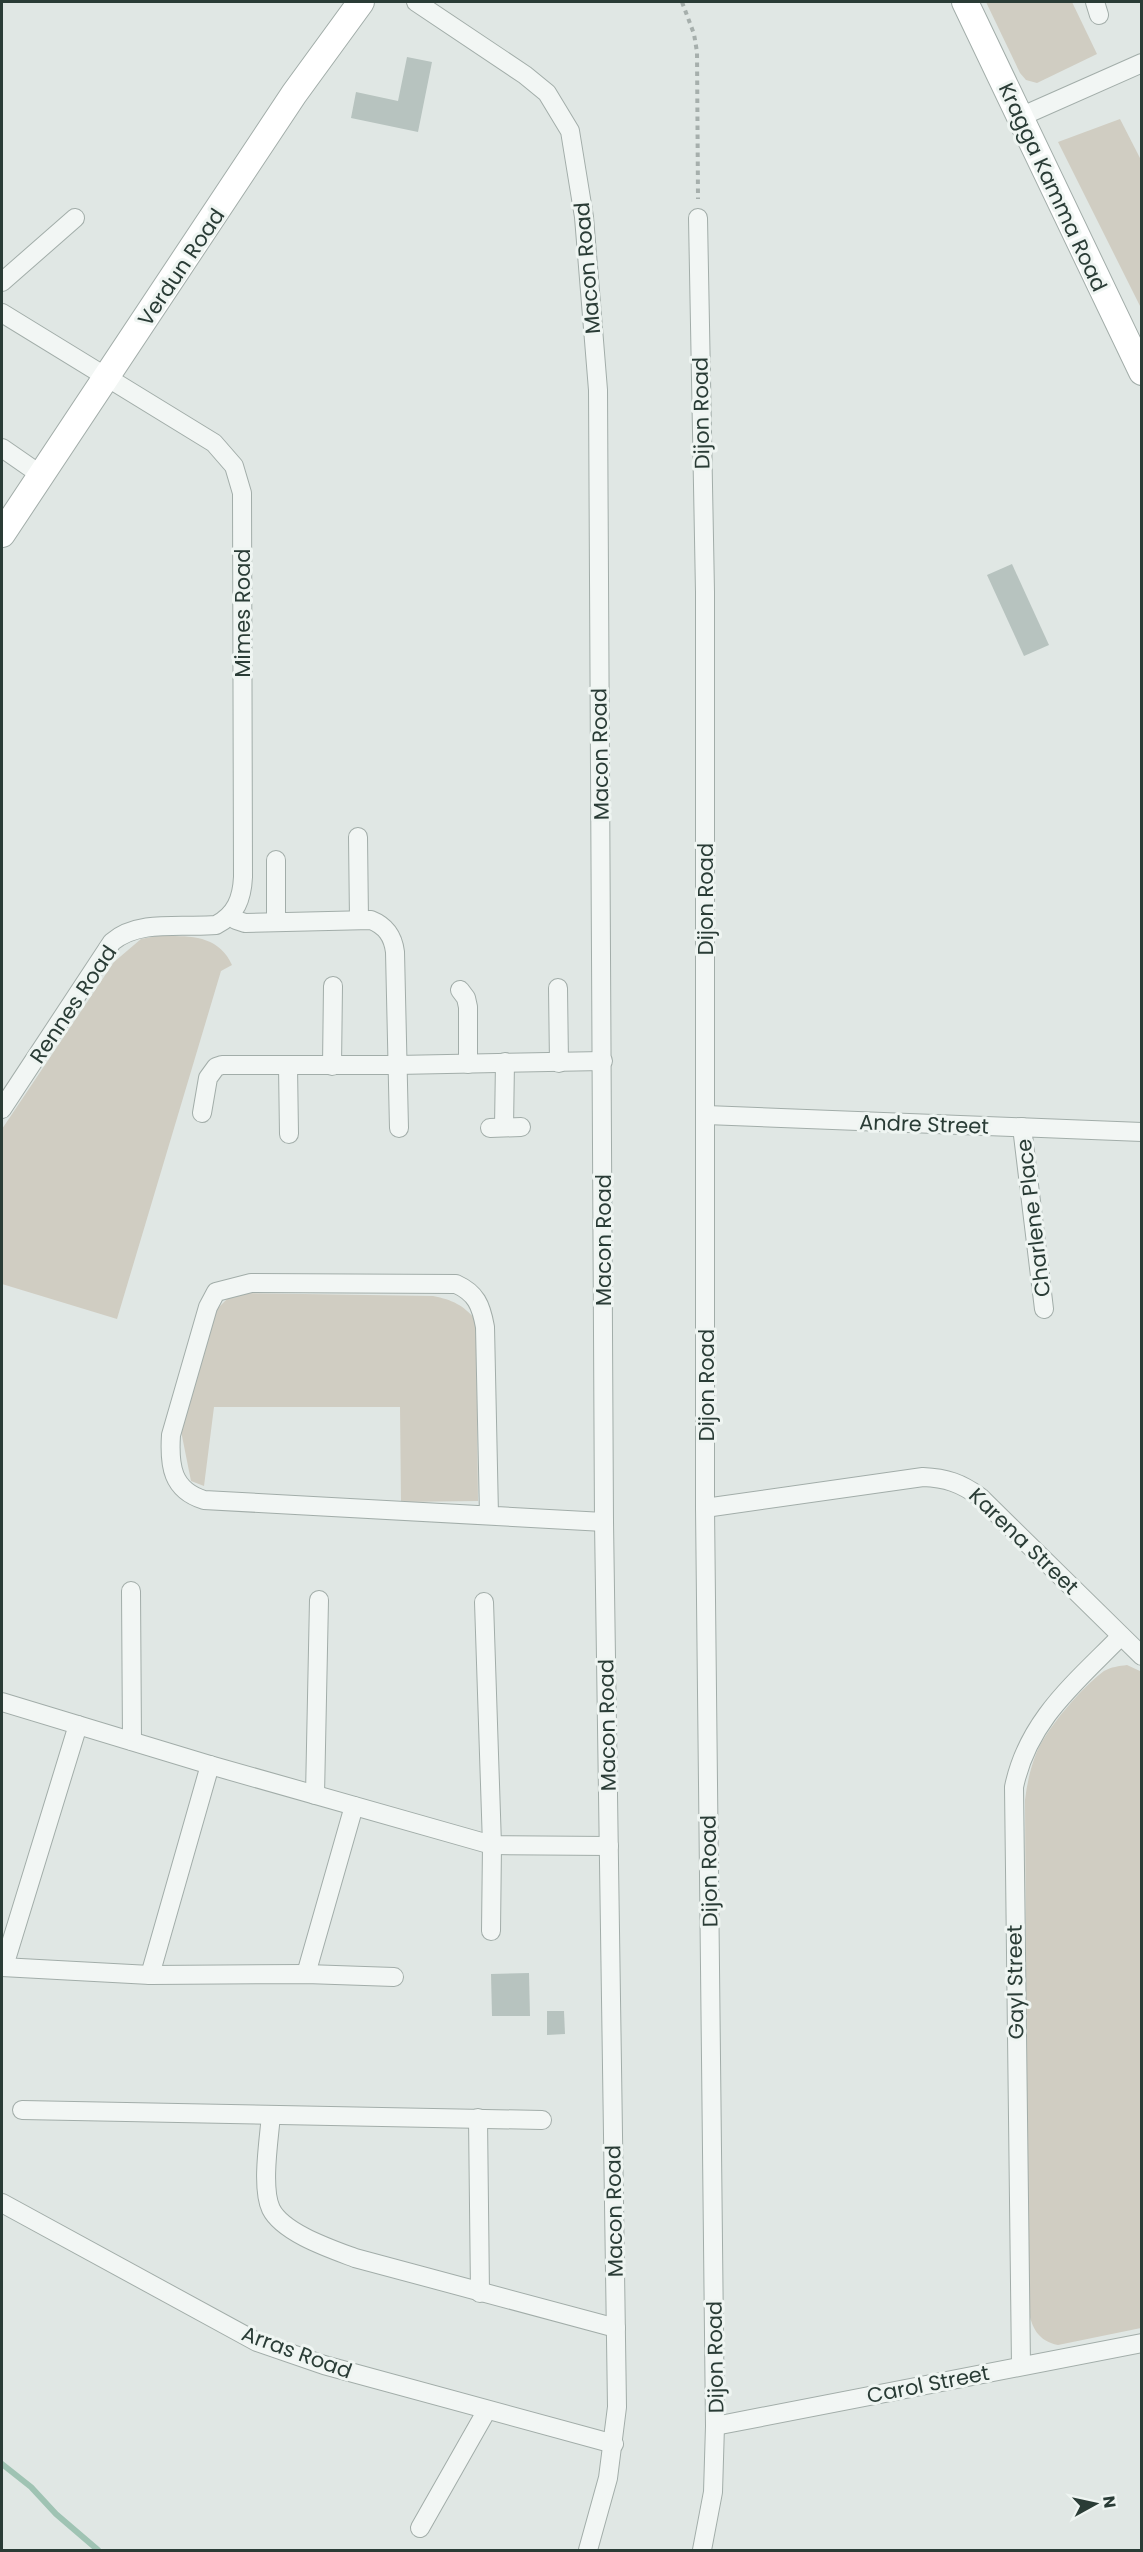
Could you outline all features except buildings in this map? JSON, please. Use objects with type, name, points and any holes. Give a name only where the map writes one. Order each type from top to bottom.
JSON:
[{"type":"street","name":"Verdun Road","points":[[2,534],[294,94],[361,2]]},
{"type":"street","name":"Macon Road","points":[[416,2],[525,75],[547,93],[570,130],[584,217],[598,390],[604,1522],[617,2407],[614,2444],[599,2517],[588,2550]]},
{"type":"street","name":"Kragga Kamma Road","points":[[965,2],[1142,372]]},
{"type":"street","points":[[1020,117],[1142,63]]},
{"type":"street","points":[[2,282],[75,218]]},
{"type":"street","name":"Dijon Road","points":[[698,218],[705,592],[705,1508],[715,2426],[713,2492],[702,2550]]},
{"type":"street","name":"Mimes Road","points":[[2,314],[214,443],[234,466],[241,487],[243,877],[240,900],[231,914]]},
{"type":"street","points":[[2,448],[41,475]]},
{"type":"street","points":[[358,837],[359,921]]},
{"type":"street","points":[[276,860],[276,922]]},
{"type":"street","points":[[231,914],[240,922],[359,921],[379,923],[391,936],[394,946],[398,1128]]},
{"type":"street","name":"Rennes Road","points":[[2,1109],[93,970],[120,936],[138,929],[216,925],[231,914]]},
{"type":"street","points":[[332,1066],[333,986]]},
{"type":"street","points":[[558,988],[559,1063]]},
{"type":"street","points":[[460,990],[466,998],[468,1007],[468,1064]]},
{"type":"street","points":[[202,1113],[208,1078],[216,1067],[603,1061]]},
{"type":"street","points":[[505,1062],[505,1127]]},
{"type":"street","points":[[288,1066],[288,1134]]},
{"type":"street","name":"Andre Street","points":[[706,1115],[1142,1132]]},
{"type":"street","name":"Charlene Place","points":[[1022,1127],[1044,1308]]},
{"type":"street","points":[[489,1515],[485,1327],[482,1310],[468,1289],[456,1284],[282,1282],[239,1284],[216,1292],[208,1307],[171,1435],[170,1453],[173,1471],[180,1486],[189,1495],[204,1500],[604,1522]]},
{"type":"street","name":"Karena Street","points":[[705,1508],[923,1477],[944,1478],[964,1484],[1142,1656]]},
{"type":"street","points":[[131,1591],[132,1741]]},
{"type":"street","points":[[315,1795],[319,1600]]},
{"type":"street","points":[[484,1602],[492,1845],[491,1931]]},
{"type":"street","name":"Gayl Street","points":[[1021,2366],[1014,1787],[1019,1762],[1046,1712],[1121,1636]]},
{"type":"street","points":[[3,1703],[210,1765],[492,1845],[609,1846]]},
{"type":"street","points":[[78,1725],[3,1967],[150,1975],[306,1974],[394,1977]]},
{"type":"street","points":[[150,1975],[210,1765]]},
{"type":"street","points":[[306,1974],[354,1806]]},
{"type":"street","points":[[22,2110],[542,2120]]},
{"type":"street","points":[[271,2115],[267,2183],[271,2209],[282,2221],[324,2247],[480,2293],[616,2328]]},
{"type":"street","points":[[478,2118],[480,2293]]},
{"type":"street","name":"Arras Road","points":[[2,2203],[256,2342],[324,2365],[614,2444]]},
{"type":"street","name":"Carol Street","points":[[715,2426],[1142,2343]]},
{"type":"street","points":[[420,2528],[487,2410]]},
{"type":"path","points":[[682,2],[694,34],[700,76],[698,218]]},
{"type":"shaded area","points":[[986,2],[1072,2],[1097,54],[1037,83],[1026,80],[1020,73]]},
{"type":"shaded area","points":[[1120,119],[1141,160],[1141,308],[1058,142]]},
{"type":"shaded area","points":[[156,936],[200,938],[218,947],[232,965],[221,971],[117,1319],[2,1284],[2,1129],[114,962],[141,939]]},
{"type":"shaded area","points":[[243,1293],[433,1296],[452,1301],[467,1310],[476,1320],[478,1501],[401,1502],[400,1407],[214,1407],[204,1486],[191,1481],[181,1431],[212,1314],[227,1299]]},
{"type":"shaded area","points":[[1127,1665],[1142,1672],[1141,2328],[1058,2345],[1045,2340],[1037,2333],[1028,2309],[1025,1800],[1036,1754],[1056,1721],[1095,1678],[1104,1671]]},
{"type":"waterway","points":[[2,2464],[31,2487],[56,2514],[98,2550]]}]
